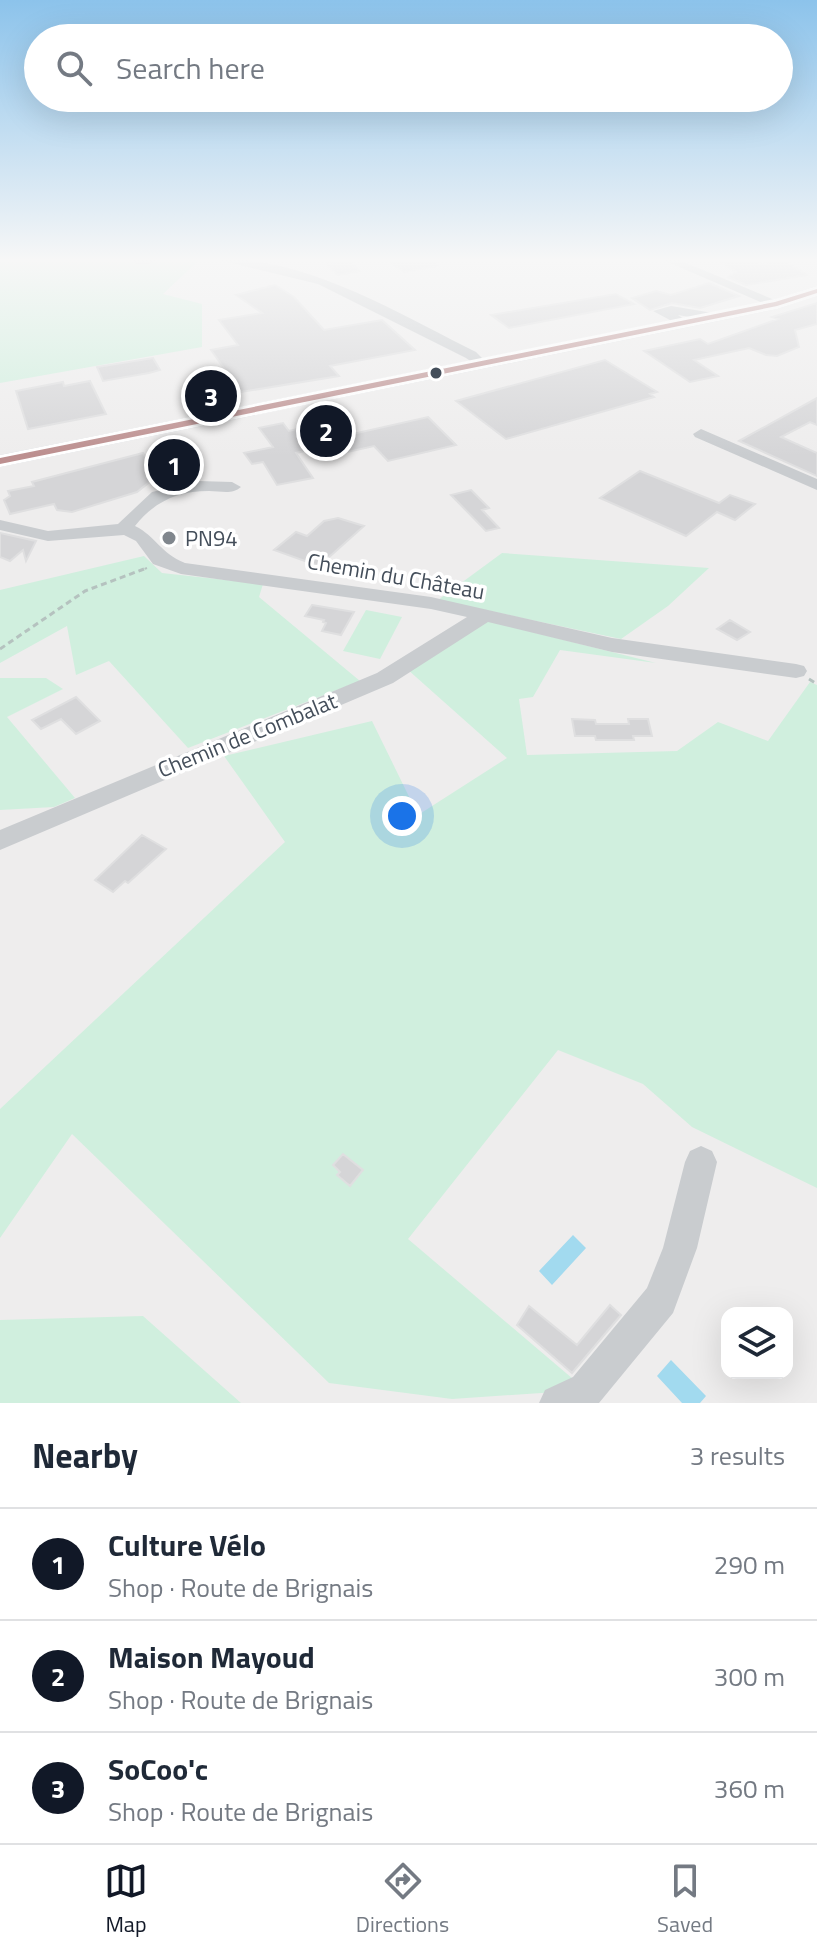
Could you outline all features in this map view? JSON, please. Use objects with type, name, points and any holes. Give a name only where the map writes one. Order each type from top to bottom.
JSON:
[{"type":"main road","points":[[0,461],[482,365],[644,325]]},
{"type":"street","points":[[412,325],[471,355],[482,365]]},
{"type":"street","points":[[701,434],[817,485]]},
{"type":"street","points":[[0,525],[48,536],[123,529],[145,504],[171,488],[188,485],[232,487]]},
{"type":"street","name":"Chemin du Château","points":[[123,529],[142,537],[160,560],[192,570],[431,603],[612,645],[796,671]]},
{"type":"street","name":"Chemin de Combalat","points":[[0,840],[385,678],[485,615]]},
{"type":"street","points":[[558,1403],[586,1390],[660,1300],[680,1248],[701,1162]]},
{"type":"path","points":[[0,649],[85,591],[160,560]]},
{"type":"green space","points":[[0,325],[202,325],[202,347],[0,383]]},
{"type":"green space","points":[[502,553],[709,568],[668,606],[621,639],[438,600]]},
{"type":"green space","points":[[144,556],[162,573],[263,584],[259,597],[360,681],[188,748],[109,661],[76,675],[67,626],[0,663],[0,590]]},
{"type":"green space","points":[[366,610],[402,617],[380,659],[343,651]]},
{"type":"green space","points":[[484,620],[656,663],[560,650],[533,697],[519,699],[527,755],[677,751],[718,722],[768,741],[810,682],[817,685],[817,1188],[692,1127],[643,1084],[558,1050],[408,1239],[586,1390],[452,1399],[329,1383],[72,1134],[0,1238],[0,1109],[285,842],[224,756],[372,721],[418,815],[507,758],[407,669]]},
{"type":"green space","points":[[0,678],[46,678],[63,689],[7,717],[75,798],[54,807],[0,810]]},
{"type":"green space","points":[[143,1316],[241,1403],[0,1403],[0,1320]]},
{"type":"water","points":[[573,1235],[586,1248],[552,1285],[539,1271]]},
{"type":"water","points":[[671,1360],[706,1396],[700,1403],[682,1403],[657,1376]]},
{"type":"building","points":[[223,325],[320,325],[324,330],[350,325],[388,325],[415,350],[330,366],[339,376],[241,392],[211,350],[238,345]]},
{"type":"building","points":[[760,325],[812,325],[795,330],[799,347],[777,356],[749,348],[694,360],[718,376],[690,382],[644,351],[700,339],[708,344]]},
{"type":"building","points":[[153,358],[160,370],[103,381],[97,367]]},
{"type":"building","points":[[605,360],[657,392],[650,394],[654,397],[506,439],[456,401]]},
{"type":"building","points":[[90,381],[106,414],[28,429],[16,391],[63,382],[64,386]]},
{"type":"building","points":[[817,398],[817,425],[810,422],[781,437],[817,453],[817,476],[739,441]]},
{"type":"building","points":[[428,417],[456,445],[388,461],[374,446],[330,456],[322,447],[296,453],[313,478],[277,485],[263,462],[252,464],[244,453],[273,447],[259,428],[283,423],[289,431],[331,421],[344,436]]},
{"type":"building","points":[[143,453],[147,460],[167,456],[178,459],[183,466],[177,472],[156,477],[137,492],[72,512],[57,510],[54,504],[10,514],[4,500],[10,496],[8,491],[34,486],[32,482]]},
{"type":"building","points":[[640,471],[719,503],[730,495],[755,504],[735,520],[717,512],[686,536],[600,498]]},
{"type":"building","points":[[471,490],[489,508],[482,510],[499,528],[486,531],[451,495]]},
{"type":"building","points":[[338,518],[364,526],[319,566],[274,550],[296,532],[307,536],[324,521]]},
{"type":"building","points":[[0,533],[36,541],[26,561],[23,550],[10,561],[0,557]]},
{"type":"building","points":[[312,605],[354,612],[341,635],[322,631],[326,623],[324,620],[305,616]]},
{"type":"building","points":[[730,620],[750,632],[737,640],[717,629]]},
{"type":"building","points":[[76,697],[100,721],[76,734],[61,719],[41,729],[32,720]]},
{"type":"building","points":[[572,719],[595,720],[596,724],[629,724],[628,719],[648,719],[652,736],[633,736],[634,740],[596,740],[595,736],[575,736]]},
{"type":"building","points":[[142,835],[166,849],[128,883],[125,881],[113,892],[95,880]]},
{"type":"building","points":[[343,1154],[363,1170],[350,1186],[337,1175],[340,1172],[333,1165]]},
{"type":"building","points":[[610,1305],[621,1315],[572,1373],[517,1325],[529,1306],[577,1345]]},
{"type":"transit line","points":[[0,461],[671,325]]},
{"type":"place","name":"SoCoo'c","points":[[211,396]]},
{"type":"place","name":"Maison Mayoud","points":[[326,431]]},
{"type":"place","name":"Culture Vélo","points":[[174,465]]},
{"type":"place","name":"PN94","points":[[169,538]]}]
